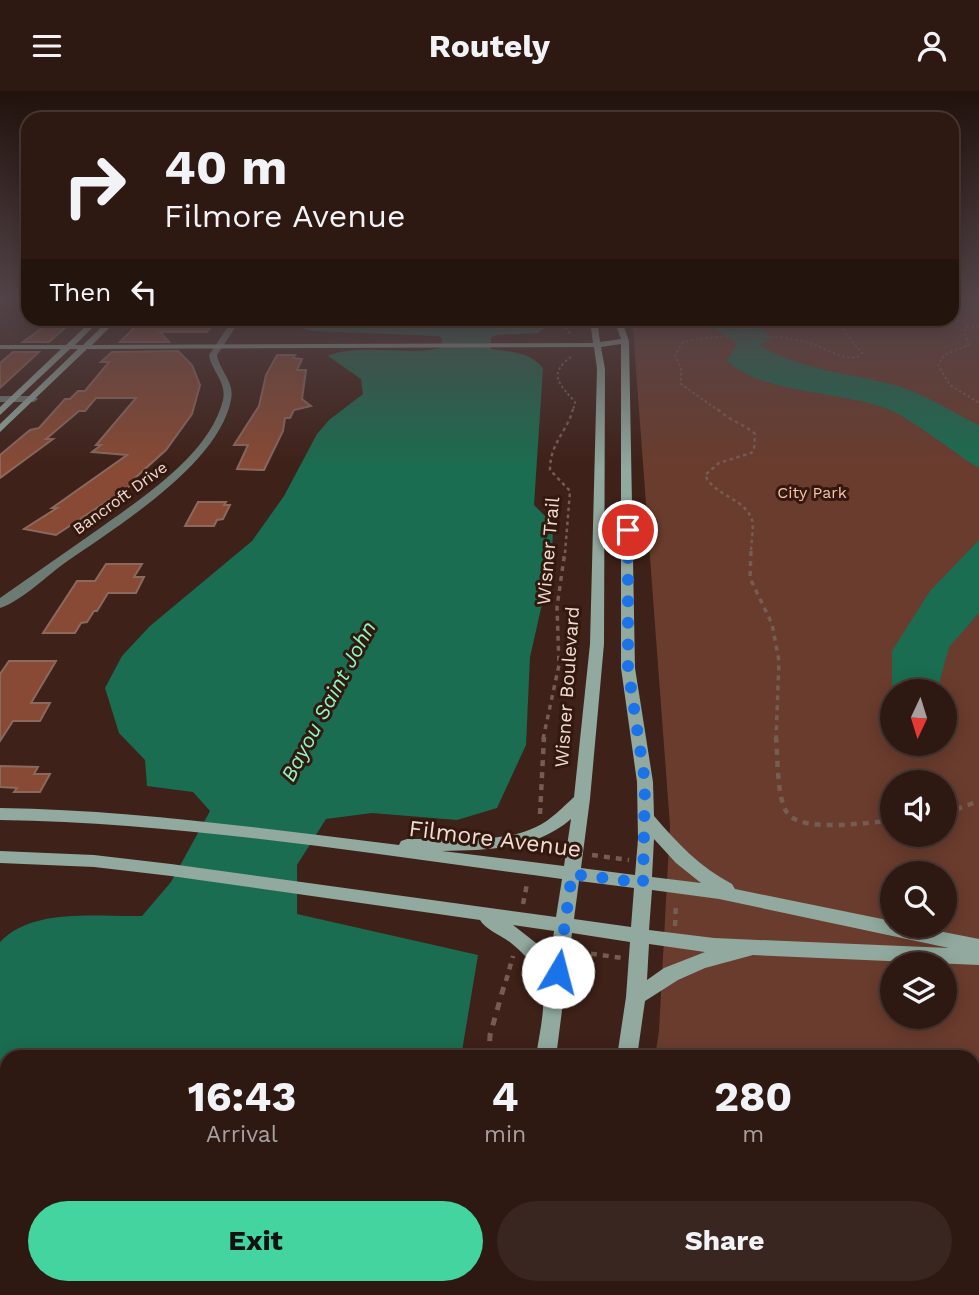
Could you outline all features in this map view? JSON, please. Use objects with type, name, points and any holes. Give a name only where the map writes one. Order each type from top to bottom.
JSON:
[{"type":"street","points":[[0,412],[59,356]]},
{"type":"street","points":[[0,429],[76,356]]},
{"type":"street","name":"Bancroft Drive","points":[[0,604],[158,492],[183,471],[219,417],[228,396],[228,385],[213,360],[215,356]]},
{"type":"street","name":"Wisner Boulevard","points":[[547,1050],[582,799],[597,644],[600,530],[596,356]]},
{"type":"street","points":[[625,356],[628,668],[645,782],[646,818],[636,997],[628,1050]]},
{"type":"street","points":[[0,399],[34,399]]},
{"type":"street","points":[[368,847],[499,841],[527,837],[560,821],[582,799]]},
{"type":"street","name":"Filmore Avenue","points":[[0,814],[121,818],[200,826],[740,896],[979,947]]},
{"type":"street","points":[[646,818],[681,861],[699,875],[740,896]]},
{"type":"street","points":[[0,857],[94,861],[172,870],[714,946],[979,957]]},
{"type":"street","points":[[478,914],[517,934],[548,973],[554,995]]},
{"type":"street","points":[[636,997],[671,974],[701,961],[758,946]]},
{"type":"path","name":"Wisner Trail","points":[[538,824],[543,791],[544,726],[559,664],[557,607],[570,514],[570,491],[550,470],[550,459],[558,436],[570,421],[575,402],[560,387],[558,368],[566,359],[573,356]]},
{"type":"path","points":[[676,356],[681,368],[681,384],[714,405],[723,416],[747,427],[755,434],[754,450],[751,453],[715,465],[707,470],[705,475],[710,486],[744,506],[752,520],[750,579],[772,624],[779,661],[776,739],[781,800],[790,817],[814,825],[880,822]]},
{"type":"path","points":[[943,356],[938,365],[950,385],[979,403]]},
{"type":"path","points":[[957,809],[979,801]]},
{"type":"path","points":[[589,855],[635,861]]},
{"type":"path","points":[[675,932],[676,896]]},
{"type":"path","points":[[489,1050],[490,1035],[510,973],[515,943]]},
{"type":"path","points":[[579,952],[627,958]]},
{"type":"green space","name":"City Park","points":[[635,356],[979,356],[979,1050],[656,1050],[670,826]]},
{"type":"water","name":"Bayou Saint John","points":[[328,356],[528,356],[543,368],[534,505],[553,524],[552,560],[530,657],[526,745],[497,808],[457,820],[372,813],[326,819],[297,865],[297,914],[478,955],[462,1050],[0,1050],[0,942],[30,923],[48,919],[86,915],[142,916],[171,882],[210,811],[193,792],[147,786],[145,760],[119,733],[105,688],[122,656],[150,626],[252,541],[284,496],[317,434],[329,420],[363,394],[361,379]]},
{"type":"water","points":[[730,356],[782,356],[825,370],[895,385],[928,398],[979,425],[979,468],[918,426],[882,407],[780,385],[742,372],[727,361]]},
{"type":"water","points":[[979,540],[979,613],[949,647],[940,679],[892,679],[892,651],[930,591]]},
{"type":"building","points":[[8,356],[34,356],[0,388],[0,363]]},
{"type":"building","points":[[107,356],[183,356],[192,365],[200,385],[192,414],[166,450],[135,478],[133,481],[136,482],[56,535],[24,529],[57,508],[52,508],[127,455],[92,452],[101,445],[96,445],[136,398],[96,398],[85,411],[79,411],[46,439],[53,439],[0,478],[0,455],[30,430],[39,428],[65,399],[70,399],[78,391],[85,391],[109,362],[101,362]]},
{"type":"building","points":[[276,356],[302,359],[297,370],[306,370],[302,399],[311,406],[294,410],[290,418],[285,418],[283,431],[264,470],[237,469],[248,445],[234,445],[259,406],[266,375]]},
{"type":"building","points":[[198,502],[226,502],[224,505],[230,505],[223,519],[217,520],[214,526],[185,526]]},
{"type":"building","points":[[106,564],[142,564],[134,577],[144,577],[136,593],[108,593],[97,611],[94,611],[87,622],[81,623],[75,633],[43,633],[77,581],[95,581]]},
{"type":"building","points":[[9,661],[56,661],[31,703],[50,703],[40,721],[13,721],[0,741],[0,674]]},
{"type":"building","points":[[0,766],[38,767],[34,774],[50,774],[40,792],[14,792],[17,788],[0,787]]},
{"type":"route","points":[[558,972],[572,874],[643,883],[646,839],[645,782],[628,668],[628,530]]}]
